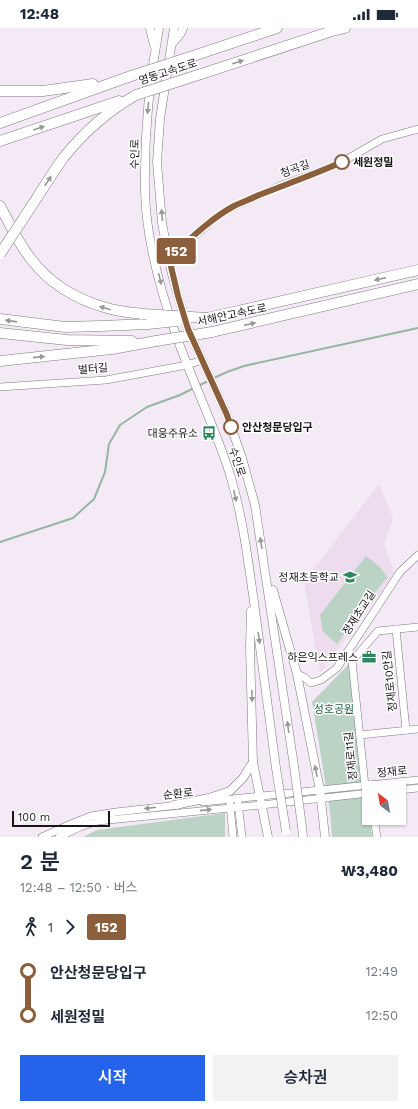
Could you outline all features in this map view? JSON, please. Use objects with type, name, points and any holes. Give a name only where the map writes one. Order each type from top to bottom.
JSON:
[{"type":"highway","name":"영동고속도로","points":[[0,123],[131,76],[276,28]]},
{"type":"highway","name":"영동고속도로","points":[[1,141],[136,95],[344,28]]},
{"type":"highway","points":[[0,91],[36,92],[80,87],[131,76]]},
{"type":"highway","points":[[0,254],[72,147],[101,119],[136,95]]},
{"type":"highway","points":[[0,206],[18,240],[31,260],[40,270],[63,289],[77,297],[109,309],[143,314],[207,318]]},
{"type":"highway","name":"서해안고속도로","points":[[0,319],[65,327],[148,324],[207,318],[418,270]]},
{"type":"highway","name":"서해안고속도로","points":[[0,333],[67,340],[156,340],[212,332],[418,284]]},
{"type":"highway","points":[[0,361],[112,349],[156,340]]},
{"type":"main road","points":[[150,28],[155,49]]},
{"type":"main road","name":"수인로","points":[[159,28],[153,62],[147,120],[145,192],[148,224],[155,260],[174,330],[190,374],[210,420],[231,479],[243,531],[276,768],[287,834]]},
{"type":"main road","name":"수인로","points":[[174,28],[160,119],[157,162],[162,223],[178,296],[188,329],[227,415],[242,458],[255,505],[294,766],[303,837]]},
{"type":"main road","points":[[171,45],[182,33],[183,28]]},
{"type":"main road","points":[[264,559],[297,674],[320,794],[325,837]]},
{"type":"main road","points":[[252,587],[250,647],[253,762],[268,837]]},
{"type":"main road","points":[[174,805],[209,798],[230,791],[243,778],[253,762]]},
{"type":"street","name":"청곡길","points":[[169,258],[217,217],[235,206],[342,162],[382,139],[418,129]]},
{"type":"street","name":"벌터길","points":[[0,387],[106,380],[187,365],[204,364]]},
{"type":"street","name":"정재초교길","points":[[297,674],[304,677],[311,683],[321,680],[337,668],[400,572],[418,555]]},
{"type":"street","points":[[347,652],[352,661],[378,631],[418,627]]},
{"type":"street","name":"정재로10안길","points":[[396,629],[406,730]]},
{"type":"street","name":"정재로11길","points":[[352,661],[360,736],[368,781]]},
{"type":"street","points":[[360,736],[418,729]]},
{"type":"street","name":"정재로","points":[[406,782],[418,780]]},
{"type":"street","name":"정재로","points":[[406,789],[418,788]]},
{"type":"street","name":"정재로","points":[[320,794],[362,789]]},
{"type":"street","name":"순환로","points":[[42,837],[91,816],[116,812],[259,796],[320,794]]},
{"type":"street","name":"순환로","points":[[59,837],[80,827],[98,821],[261,805],[320,794]]},
{"type":"street","points":[[234,799],[239,807],[242,837]]},
{"type":"street","points":[[233,837],[231,808],[234,799]]},
{"type":"street","points":[[375,825],[377,837]]},
{"type":"shaded area","name":"정재초등학교","points":[[379,484],[393,518],[384,544],[394,572],[389,581],[320,673],[304,582]]},
{"type":"green space","points":[[366,556],[380,567],[387,577],[337,644],[323,632],[320,615]]},
{"type":"green space","name":"성호공원","points":[[350,663],[360,777],[362,784],[362,825],[371,825],[372,837],[332,837],[330,811],[312,702]]},
{"type":"green space","points":[[225,813],[225,837],[83,837],[97,830]]},
{"type":"waterway","points":[[214,378],[244,366],[418,328]]},
{"type":"waterway","points":[[198,386],[210,380]]},
{"type":"waterway","points":[[0,542],[73,518],[94,499],[105,472],[109,444],[120,425],[147,407],[180,395],[194,388]]},
{"type":"bus line","name":"152","points":[[231,427],[188,329],[169,258],[222,213],[282,186],[342,162]]},
{"type":"place","name":"세원정밀","points":[[342,162]]},
{"type":"place","name":"안산청문당입구","points":[[231,427]]},
{"type":"place","name":"대웅주유소","points":[[209,433]]},
{"type":"place","name":"정재초등학교","points":[[350,577]]},
{"type":"place","name":"하은익스프레스","points":[[369,657]]}]
